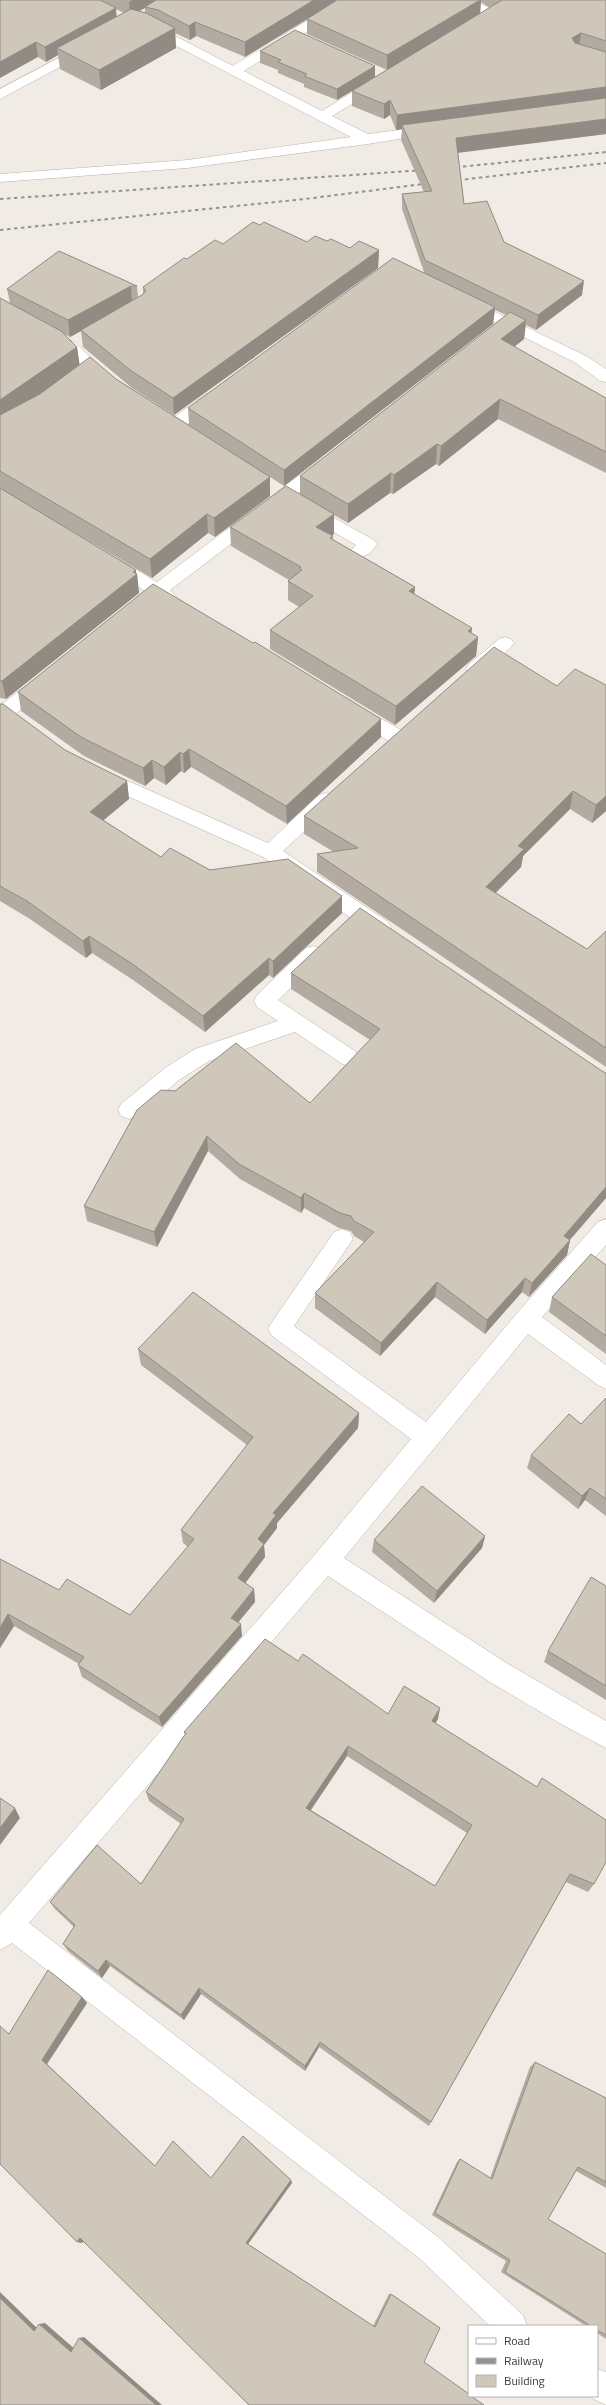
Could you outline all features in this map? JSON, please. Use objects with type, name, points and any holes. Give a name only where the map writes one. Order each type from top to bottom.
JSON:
[{"type":"street","points":[[234,71],[350,0]]},
{"type":"street","points":[[460,34],[493,14],[464,0]]},
{"type":"street","points":[[136,24],[153,29],[368,140]]},
{"type":"street","points":[[294,34],[308,41]]},
{"type":"street","points":[[0,95],[96,42]]},
{"type":"street","points":[[323,116],[388,77],[373,70]]},
{"type":"street","points":[[0,178],[187,164],[368,140],[445,128]]},
{"type":"street","points":[[453,296],[501,328],[582,360],[606,377]]},
{"type":"street","points":[[0,308],[77,342],[98,372],[61,390]]},
{"type":"street","points":[[176,424],[227,387]]},
{"type":"street","points":[[127,614],[278,492],[334,458]]},
{"type":"street","points":[[278,492],[368,544],[358,553]]},
{"type":"street","points":[[95,553],[183,606]]},
{"type":"street","points":[[459,682],[505,642]]},
{"type":"street","points":[[7,713],[55,672]]},
{"type":"street","points":[[342,704],[396,737]]},
{"type":"street","points":[[82,765],[109,780],[270,852],[397,938]]},
{"type":"street","points":[[270,852],[338,789]]},
{"type":"street","points":[[341,928],[358,912]]},
{"type":"street","points":[[325,943],[264,1001],[348,1057]]},
{"type":"street","points":[[129,1110],[172,1074],[202,1055],[297,1023]]},
{"type":"street","points":[[511,2325],[429,2248],[5,1930],[326,1560],[526,1319],[606,1229]]},
{"type":"street","points":[[342,1239],[279,1328],[427,1437]]},
{"type":"street","points":[[526,1319],[606,1378]]},
{"type":"street","points":[[326,1560],[475,1659],[558,1709],[606,1735]]},
{"type":"building","points":[[0,0],[100,0],[116,8],[45,47],[36,42],[0,62]]},
{"type":"building","points":[[156,0],[314,0],[245,42],[195,22],[189,26],[158,10],[145,7]]},
{"type":"building","points":[[337,0],[480,0],[387,55],[307,19]]},
{"type":"building","points":[[502,0],[606,0],[606,41],[581,33],[572,38],[575,43],[606,52],[606,87],[397,115],[390,100],[384,104],[352,91]]},
{"type":"building","points":[[131,9],[146,13],[175,28],[99,70],[57,48]]},
{"type":"building","points":[[295,30],[375,66],[337,89],[304,76],[307,74],[278,62],[281,60],[260,51]]},
{"type":"building","points":[[606,98],[606,119],[456,138],[464,204],[487,201],[504,242],[584,281],[538,315],[425,260],[402,194],[432,191],[402,125]]},
{"type":"building","points":[[253,222],[260,225],[264,222],[307,242],[315,236],[327,241],[331,239],[350,248],[359,241],[379,250],[173,398],[130,370],[81,330],[142,295],[146,291],[143,287],[184,258],[187,259],[215,240],[223,244]]},
{"type":"building","points":[[59,251],[137,286],[131,286],[68,320],[7,289]]},
{"type":"building","points":[[393,258],[495,307],[284,470],[188,408]]},
{"type":"building","points":[[0,298],[61,331],[77,347],[0,400]]},
{"type":"building","points":[[510,312],[526,320],[501,339],[606,398],[606,452],[500,399],[441,446],[437,444],[394,475],[391,473],[348,504],[300,476]]},
{"type":"building","points":[[90,357],[116,379],[270,477],[214,518],[207,514],[150,559],[0,471],[0,415],[40,394]]},
{"type":"building","points":[[286,486],[334,514],[316,527],[333,536],[330,538],[415,587],[409,591],[472,628],[468,631],[478,637],[396,706],[270,630],[313,596],[288,581],[302,570],[299,568],[301,567],[230,527]]},
{"type":"building","points":[[0,488],[136,570],[133,572],[137,574],[2,681],[0,680]]},
{"type":"building","points":[[153,584],[253,643],[255,642],[381,719],[286,806],[189,749],[183,754],[180,752],[164,767],[152,760],[143,768],[81,737],[18,692]]},
{"type":"building","points":[[494,647],[557,686],[575,669],[606,685],[606,796],[596,805],[573,791],[518,846],[524,849],[486,887],[587,949],[606,931],[606,1048],[317,854],[358,848],[304,816]]},
{"type":"building","points":[[0,704],[3,704],[65,750],[127,781],[90,812],[161,857],[170,848],[210,870],[288,859],[342,896],[273,961],[269,958],[203,1016],[131,963],[89,936],[83,941],[27,901],[0,886]]},
{"type":"building","points":[[360,908],[606,1073],[606,1187],[564,1236],[570,1240],[532,1283],[525,1278],[487,1320],[437,1282],[381,1343],[315,1293],[374,1232],[354,1221],[351,1216],[340,1213],[304,1193],[301,1198],[239,1164],[207,1136],[154,1232],[84,1206],[137,1110],[161,1090],[175,1091],[236,1043],[310,1103],[380,1029],[291,973]]},
{"type":"building","points":[[591,1254],[606,1265],[606,1336],[552,1297]]},
{"type":"building","points":[[193,1292],[359,1413],[273,1513],[276,1515],[258,1539],[264,1544],[238,1578],[254,1589],[231,1618],[241,1624],[159,1717],[78,1665],[84,1657],[8,1614],[0,1628],[0,1559],[59,1590],[67,1579],[130,1615],[194,1539],[181,1530],[253,1437],[138,1349]]},
{"type":"building","points":[[606,1398],[606,1499],[590,1488],[582,1496],[531,1455],[569,1414],[581,1424]]},
{"type":"building","points":[[422,1486],[485,1536],[437,1591],[374,1540]]},
{"type":"building","points":[[591,1577],[606,1586],[606,1686],[548,1651]]},
{"type":"building","points":[[265,1639],[298,1661],[303,1654],[388,1714],[404,1686],[440,1708],[432,1721],[537,1787],[542,1778],[606,1820],[606,1862],[594,1884],[570,1874],[431,2122],[320,2042],[305,2066],[199,1988],[181,2015],[106,1960],[98,1971],[63,1944],[75,1925],[50,1902],[97,1845],[141,1884],[184,1819],[146,1792],[186,1733],[184,1732]],"holes":[[[348,1746],[472,1825],[435,1886],[306,1808]]]},
{"type":"building","points":[[0,1798],[15,1808],[0,1828]]},
{"type":"building","points":[[48,1970],[82,1997],[42,2060],[155,2166],[173,2141],[211,2178],[243,2136],[291,2180],[246,2243],[375,2327],[391,2294],[440,2328],[424,2362],[468,2393],[468,2397],[472,2397],[484,2405],[249,2405],[80,2238],[77,2242],[0,2164],[0,2026],[9,2034]]},
{"type":"building","points":[[535,2062],[606,2098],[606,2182],[578,2167],[548,2219],[606,2254],[606,2335],[598,2331],[598,2325],[589,2325],[505,2272],[510,2260],[435,2213],[460,2159],[492,2179]]},
{"type":"building","points":[[0,2298],[34,2331],[39,2324],[71,2352],[79,2338],[156,2405],[0,2405]]},
{"type":"railway","points":[[449,168],[606,152]]},
{"type":"railway","points":[[451,181],[606,163]]},
{"type":"railway","points":[[0,199],[425,170]]},
{"type":"railway","points":[[0,230],[305,199],[431,183]]}]
